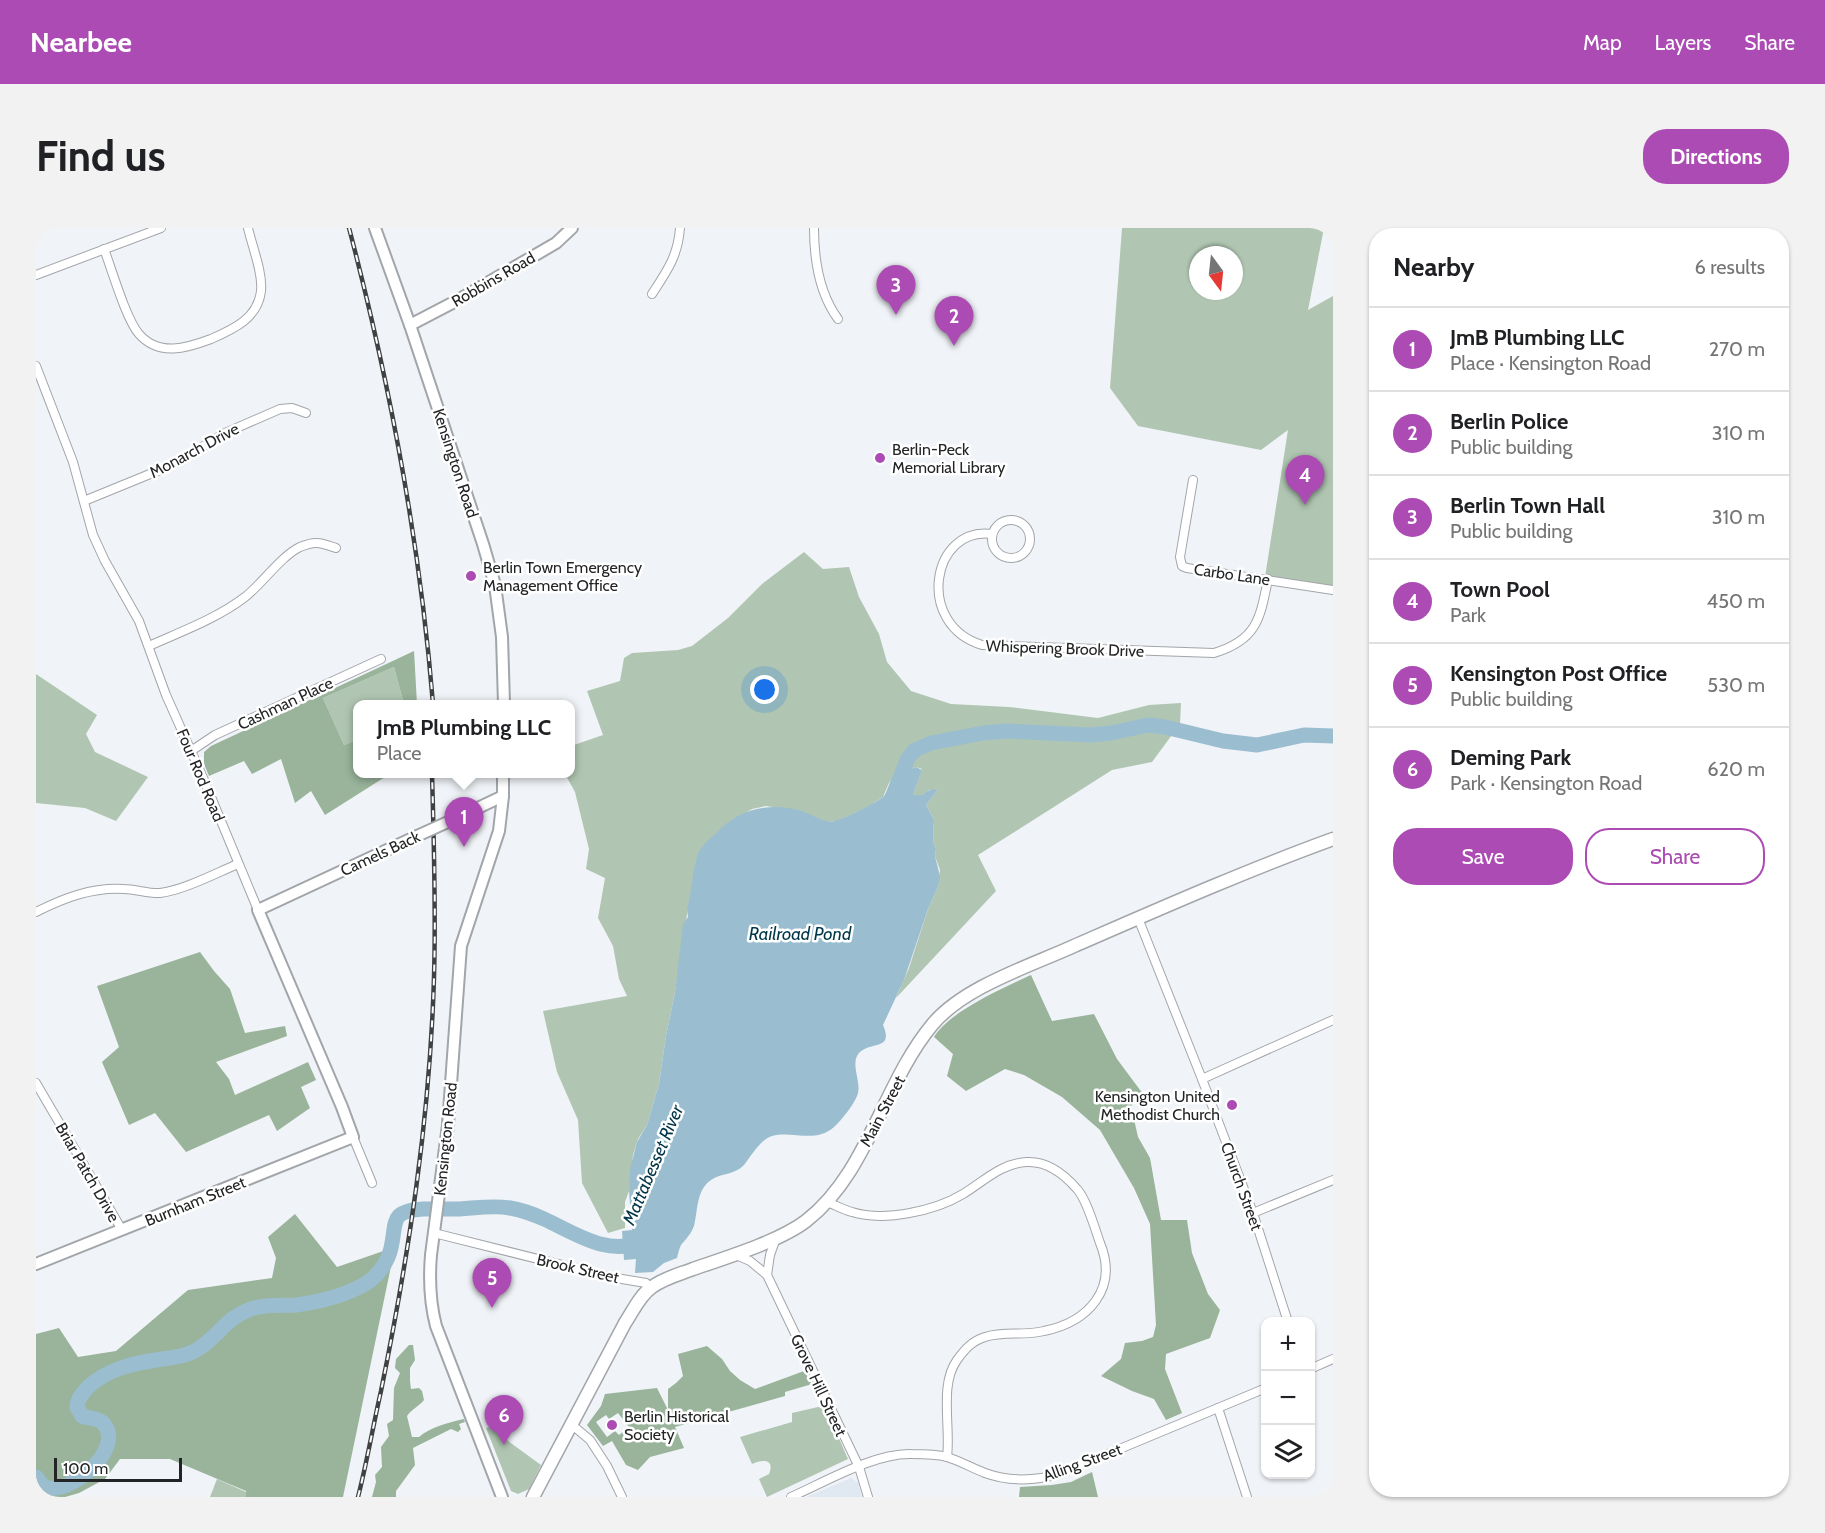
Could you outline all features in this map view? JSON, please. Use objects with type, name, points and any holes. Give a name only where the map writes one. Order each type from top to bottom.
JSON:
[{"type":"main road","name":"Main Street","points":[[534,1497],[625,1323],[641,1297],[651,1287],[671,1277],[776,1238],[804,1223],[827,1202],[850,1169],[914,1051],[933,1024],[952,1006],[985,986],[1138,918],[1333,839]]},
{"type":"street","points":[[36,275],[161,228]]},
{"type":"street","points":[[104,249],[131,321],[139,334],[152,344],[167,349],[183,349],[231,330],[246,321],[256,307],[261,291],[260,277],[248,228]]},
{"type":"street","name":"Kensington Road","points":[[375,228],[410,325],[495,585],[502,637],[504,700]]},
{"type":"street","name":"Robbins Road","points":[[410,325],[556,243],[572,228]]},
{"type":"street","points":[[652,294],[673,261],[679,244],[680,228]]},
{"type":"street","points":[[814,228],[814,247],[821,287],[838,320]]},
{"type":"street","name":"Four Rod Road","points":[[36,366],[73,462],[93,535],[130,604],[149,646],[166,695],[342,1107],[372,1183]]},
{"type":"street","name":"Monarch Drive","points":[[84,501],[171,465],[225,433],[280,409],[292,408],[306,413]]},
{"type":"street","name":"Carbo Lane","points":[[1193,480],[1180,557],[1182,566],[1333,590]]},
{"type":"street","name":"Whispering Brook Drive","points":[[1014,519],[1024,525],[1030,534],[1030,540],[1022,555],[1005,557],[993,545],[992,534],[998,524],[1014,519]]},
{"type":"street","name":"Whispering Brook Drive","points":[[992,534],[977,534],[960,542],[945,559],[938,580],[939,600],[948,620],[963,637],[982,645],[1214,653],[1234,645],[1250,633],[1257,624],[1268,579]]},
{"type":"street","points":[[149,646],[223,611],[244,598],[299,547],[318,542],[336,548]]},
{"type":"street","name":"Cashman Place","points":[[191,750],[215,735],[381,659]]},
{"type":"street","name":"Kensington Road","points":[[502,1497],[436,1326],[432,1308],[430,1276],[448,1125],[461,946],[496,844],[503,796],[503,778]]},
{"type":"street","name":"Camels Back","points":[[258,910],[503,796]]},
{"type":"street","points":[[36,912],[67,897],[96,890],[123,889],[159,893],[176,889],[238,864]]},
{"type":"street","name":"Church Street","points":[[1138,918],[1253,1213],[1286,1317]]},
{"type":"street","points":[[1202,1079],[1333,1020]]},
{"type":"street","name":"Briar Patch Drive","points":[[36,1083],[122,1230]]},
{"type":"street","name":"Burnham Street","points":[[36,1264],[353,1137]]},
{"type":"street","points":[[827,1202],[853,1213],[871,1215],[912,1212],[946,1203],[995,1172],[1011,1165],[1027,1162],[1041,1163],[1058,1170],[1080,1192],[1105,1254],[1107,1267],[1100,1296],[1079,1318],[1062,1326],[1028,1333],[1002,1333],[984,1337],[969,1345],[955,1362],[949,1375],[947,1457]]},
{"type":"street","points":[[1253,1213],[1333,1180]]},
{"type":"street","name":"Brook Street","points":[[434,1233],[646,1283],[651,1287]]},
{"type":"street","points":[[767,1275],[770,1255],[776,1238]]},
{"type":"street","name":"Grove Hill Street","points":[[735,1254],[750,1261],[767,1275],[859,1467],[868,1497]]},
{"type":"street","points":[[1315,1367],[1333,1359]]},
{"type":"street","name":"Alling Street","points":[[791,1497],[888,1456],[908,1454],[947,1457],[982,1472],[1005,1478],[1022,1480],[1049,1477],[1261,1390]]},
{"type":"street","points":[[1218,1408],[1247,1497]]},
{"type":"street","points":[[572,1425],[590,1440],[607,1466],[622,1497]]},
{"type":"shaded area","points":[[851,1478],[858,1483],[862,1497],[806,1497]]},
{"type":"green space","points":[[1122,228],[1324,228],[1308,310],[1333,296],[1333,587],[1265,577],[1288,430],[1261,450],[1138,426],[1110,388]]},
{"type":"green space","points":[[804,552],[823,569],[849,567],[859,597],[879,634],[887,662],[911,691],[951,704],[1009,707],[1098,718],[1149,705],[1181,703],[1180,724],[1152,762],[1112,770],[978,855],[996,891],[896,998],[938,887],[940,870],[933,841],[934,820],[926,805],[937,791],[929,790],[922,795],[913,795],[922,769],[916,767],[896,774],[883,797],[838,821],[822,821],[802,812],[766,806],[752,809],[724,826],[689,902],[659,1084],[647,1125],[638,1139],[633,1155],[629,1191],[625,1202],[625,1228],[608,1233],[582,1183],[578,1120],[557,1072],[543,1011],[627,996],[619,979],[613,946],[598,918],[605,878],[586,869],[589,849],[575,792],[567,778],[575,778],[575,745],[603,735],[587,691],[620,681],[624,658],[632,653],[678,650],[692,646],[728,618],[762,584]]},
{"type":"green space","points":[[414,651],[417,700],[403,700],[394,667],[323,698],[344,745],[353,742],[353,778],[383,778],[325,815],[311,791],[295,803],[281,759],[252,774],[244,761],[209,776],[204,764],[204,752],[211,746]]},
{"type":"green space","points":[[394,667],[403,700],[353,700],[353,742],[344,745],[323,698]]},
{"type":"green space","points":[[36,674],[97,715],[86,734],[95,752],[148,777],[116,821],[85,808],[36,803]]},
{"type":"green space","points":[[200,952],[230,989],[245,1033],[285,1026],[287,1036],[216,1062],[229,1079],[235,1095],[308,1062],[316,1080],[301,1087],[310,1108],[277,1131],[269,1115],[186,1152],[155,1113],[129,1125],[102,1062],[119,1047],[97,986]]},
{"type":"green space","points":[[1031,975],[1052,1021],[1094,1014],[1117,1059],[1143,1094],[1131,1106],[1138,1137],[1150,1158],[1161,1220],[1187,1220],[1192,1253],[1208,1294],[1220,1310],[1210,1338],[1166,1354],[1165,1369],[1182,1413],[1166,1420],[1154,1399],[1101,1376],[1121,1359],[1125,1343],[1153,1337],[1156,1325],[1150,1224],[1134,1188],[1100,1130],[1062,1097],[1024,1075],[1005,1069],[966,1091],[947,1076],[953,1054],[934,1037],[942,1027],[964,1009]]},
{"type":"green space","points":[[295,1214],[337,1267],[395,1247],[343,1497],[246,1497],[246,1491],[170,1459],[120,1459],[105,1479],[79,1493],[65,1497],[36,1497],[38,1491],[36,1491],[36,1334],[59,1328],[78,1357],[116,1351],[188,1290],[272,1278],[276,1258],[268,1237]]},
{"type":"green space","points":[[409,1345],[413,1345],[415,1360],[410,1368],[411,1389],[419,1388],[424,1400],[407,1416],[412,1437],[419,1437],[447,1423],[464,1419],[465,1422],[459,1424],[461,1429],[458,1432],[451,1429],[413,1448],[415,1465],[396,1491],[396,1497],[372,1497],[376,1482],[375,1475],[382,1467],[381,1447],[389,1436],[387,1424],[393,1420],[394,1388],[400,1373],[395,1368],[396,1359]]},
{"type":"green space","points":[[707,1346],[740,1380],[755,1389],[804,1371],[812,1384],[785,1392],[785,1396],[675,1427],[684,1448],[650,1457],[638,1470],[626,1465],[612,1441],[603,1446],[587,1425],[601,1406],[605,1394],[657,1388],[668,1410],[668,1389],[683,1376],[678,1354]],"holes":[[[618,1413],[629,1427],[619,1435],[615,1431],[607,1437],[596,1422],[606,1415],[609,1419]]]},
{"type":"green space","points":[[818,1407],[826,1409],[848,1459],[767,1497],[759,1479],[769,1474],[770,1465],[764,1461],[752,1464],[740,1437],[792,1422],[792,1413]]},
{"type":"green space","points":[[489,1427],[541,1465],[529,1489],[518,1494],[511,1491],[486,1428]]},
{"type":"green space","points":[[1092,1472],[1098,1497],[1019,1497],[1020,1487],[1071,1482]]},
{"type":"green space","points":[[217,1479],[246,1492],[246,1497],[210,1497]]},
{"type":"water","name":"Railroad Pond","points":[[916,767],[922,770],[913,795],[922,795],[934,789],[937,791],[926,805],[934,820],[933,841],[940,876],[938,887],[928,909],[904,980],[883,1025],[886,1039],[880,1044],[864,1049],[856,1057],[859,1088],[854,1101],[848,1111],[827,1132],[811,1136],[787,1134],[772,1136],[760,1144],[740,1168],[711,1180],[700,1195],[694,1226],[681,1245],[677,1258],[664,1263],[653,1272],[635,1273],[636,1259],[624,1260],[622,1231],[632,1230],[630,1169],[637,1142],[647,1125],[659,1084],[675,992],[683,924],[688,917],[687,909],[694,867],[700,851],[707,841],[728,822],[759,809],[781,807],[805,812],[827,821],[839,820],[884,796],[894,775]]},
{"type":"waterway","name":"Mattabesset River","points":[[895,791],[908,758],[915,750],[931,743],[983,733],[1006,731],[1090,735],[1148,725],[1223,741],[1257,745],[1304,735],[1333,736]]},
{"type":"waterway","name":"Mattabesset River","points":[[36,1477],[45,1487],[55,1488],[67,1485],[80,1478],[101,1458],[107,1446],[108,1434],[104,1424],[82,1416],[77,1407],[82,1395],[95,1381],[113,1371],[142,1362],[177,1357],[192,1352],[208,1342],[235,1317],[251,1309],[322,1300],[349,1292],[365,1284],[378,1273],[385,1263],[390,1253],[396,1220],[404,1212],[423,1209],[504,1207],[532,1214],[592,1242],[618,1247],[642,1240]]},
{"type":"railway","points":[[349,228],[378,346],[402,464],[420,584],[433,700]]},
{"type":"railway","points":[[358,1497],[401,1288],[423,1133],[434,977],[432,778]]},
{"type":"place","name":"Berlin Town Hall","points":[[896,315]]},
{"type":"place","name":"Berlin Police","points":[[954,346]]},
{"type":"place","name":"Berlin-Peck Memorial Library","points":[[880,458]]},
{"type":"place","name":"Town Pool","points":[[1305,505]]},
{"type":"place","name":"Berlin Town Emergency Management Office","points":[[471,576]]},
{"type":"place","name":"JmB Plumbing LLC","points":[[464,847]]},
{"type":"place","name":"Kensington United Methodist Church","points":[[1232,1105]]},
{"type":"place","name":"Kensington Post Office","points":[[492,1308]]},
{"type":"place","name":"Berlin Historical Society","points":[[612,1425]]},
{"type":"place","name":"Deming Park","points":[[504,1445]]}]
